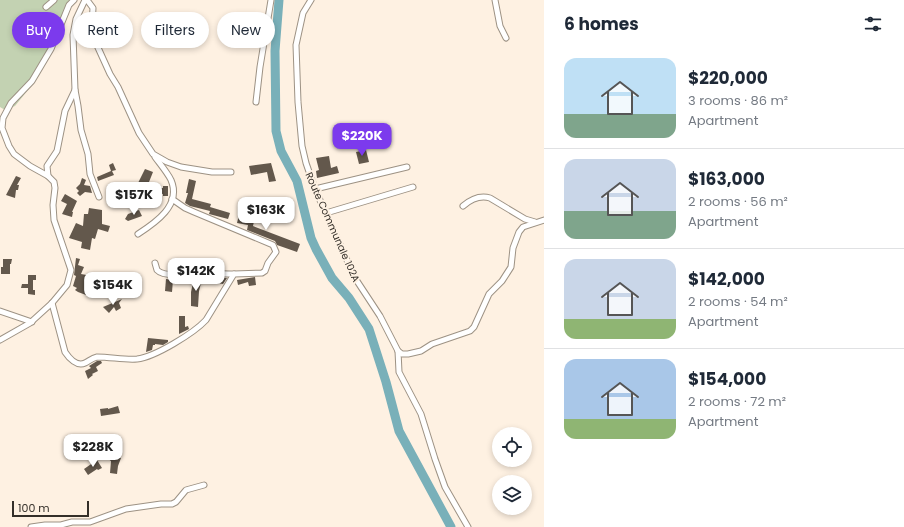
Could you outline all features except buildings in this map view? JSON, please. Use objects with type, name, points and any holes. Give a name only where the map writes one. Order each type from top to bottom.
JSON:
[{"type":"street","points":[[46,7],[54,0]]},
{"type":"street","points":[[0,340],[14,334],[32,322],[52,303],[67,285],[70,270],[54,220],[54,182],[48,176],[30,166],[14,154],[2,128],[2,119],[11,103],[32,81],[52,49],[69,5],[74,0]]},
{"type":"street","points":[[99,197],[90,174],[88,154],[81,130],[75,90],[73,35],[76,19],[86,0],[93,8],[92,25],[95,41],[110,74],[118,87],[138,133],[171,181],[173,187],[172,199],[165,213],[138,234]]},
{"type":"street","points":[[256,102],[260,67],[272,0]]},
{"type":"street","name":"Route Communale 102A","points":[[311,0],[303,13],[296,45],[302,146],[306,164],[315,189],[355,278],[380,316],[398,351],[400,372],[421,414],[435,459],[446,487],[468,527]]},
{"type":"street","points":[[496,0],[500,26],[506,38]]},
{"type":"street","points":[[48,176],[47,166],[57,151],[65,111],[75,90]]},
{"type":"street","points":[[153,154],[167,162],[181,167],[212,172],[231,172]]},
{"type":"street","points":[[315,189],[407,167]]},
{"type":"street","points":[[326,213],[413,187]]},
{"type":"street","points":[[462,206],[476,198],[483,196],[490,198],[525,219],[535,222]]},
{"type":"street","points":[[155,263],[156,270],[158,272],[166,274],[262,273],[276,252],[273,245],[185,208],[172,199]]},
{"type":"street","points":[[398,351],[402,354],[408,354],[421,351],[432,344],[470,331],[474,327],[489,294],[502,281],[512,267],[513,248],[519,232],[523,228],[535,222],[544,220]]},
{"type":"street","points":[[52,303],[65,352],[71,360],[81,364],[97,357],[146,358],[172,345],[201,325],[210,314],[234,274]]},
{"type":"street","points":[[0,310],[32,322]]},
{"type":"street","points":[[31,527],[61,525],[72,522],[90,522],[126,509],[172,504],[176,502],[186,490],[204,485]]},
{"type":"green space","points":[[0,0],[70,0],[64,12],[12,12],[12,48],[53,48],[46,63],[32,85],[15,106],[5,110],[0,107]]},
{"type":"waterway","points":[[279,0],[275,51],[276,131],[281,151],[297,181],[311,238],[332,278],[349,298],[369,329],[386,382],[399,431],[451,527]]}]
